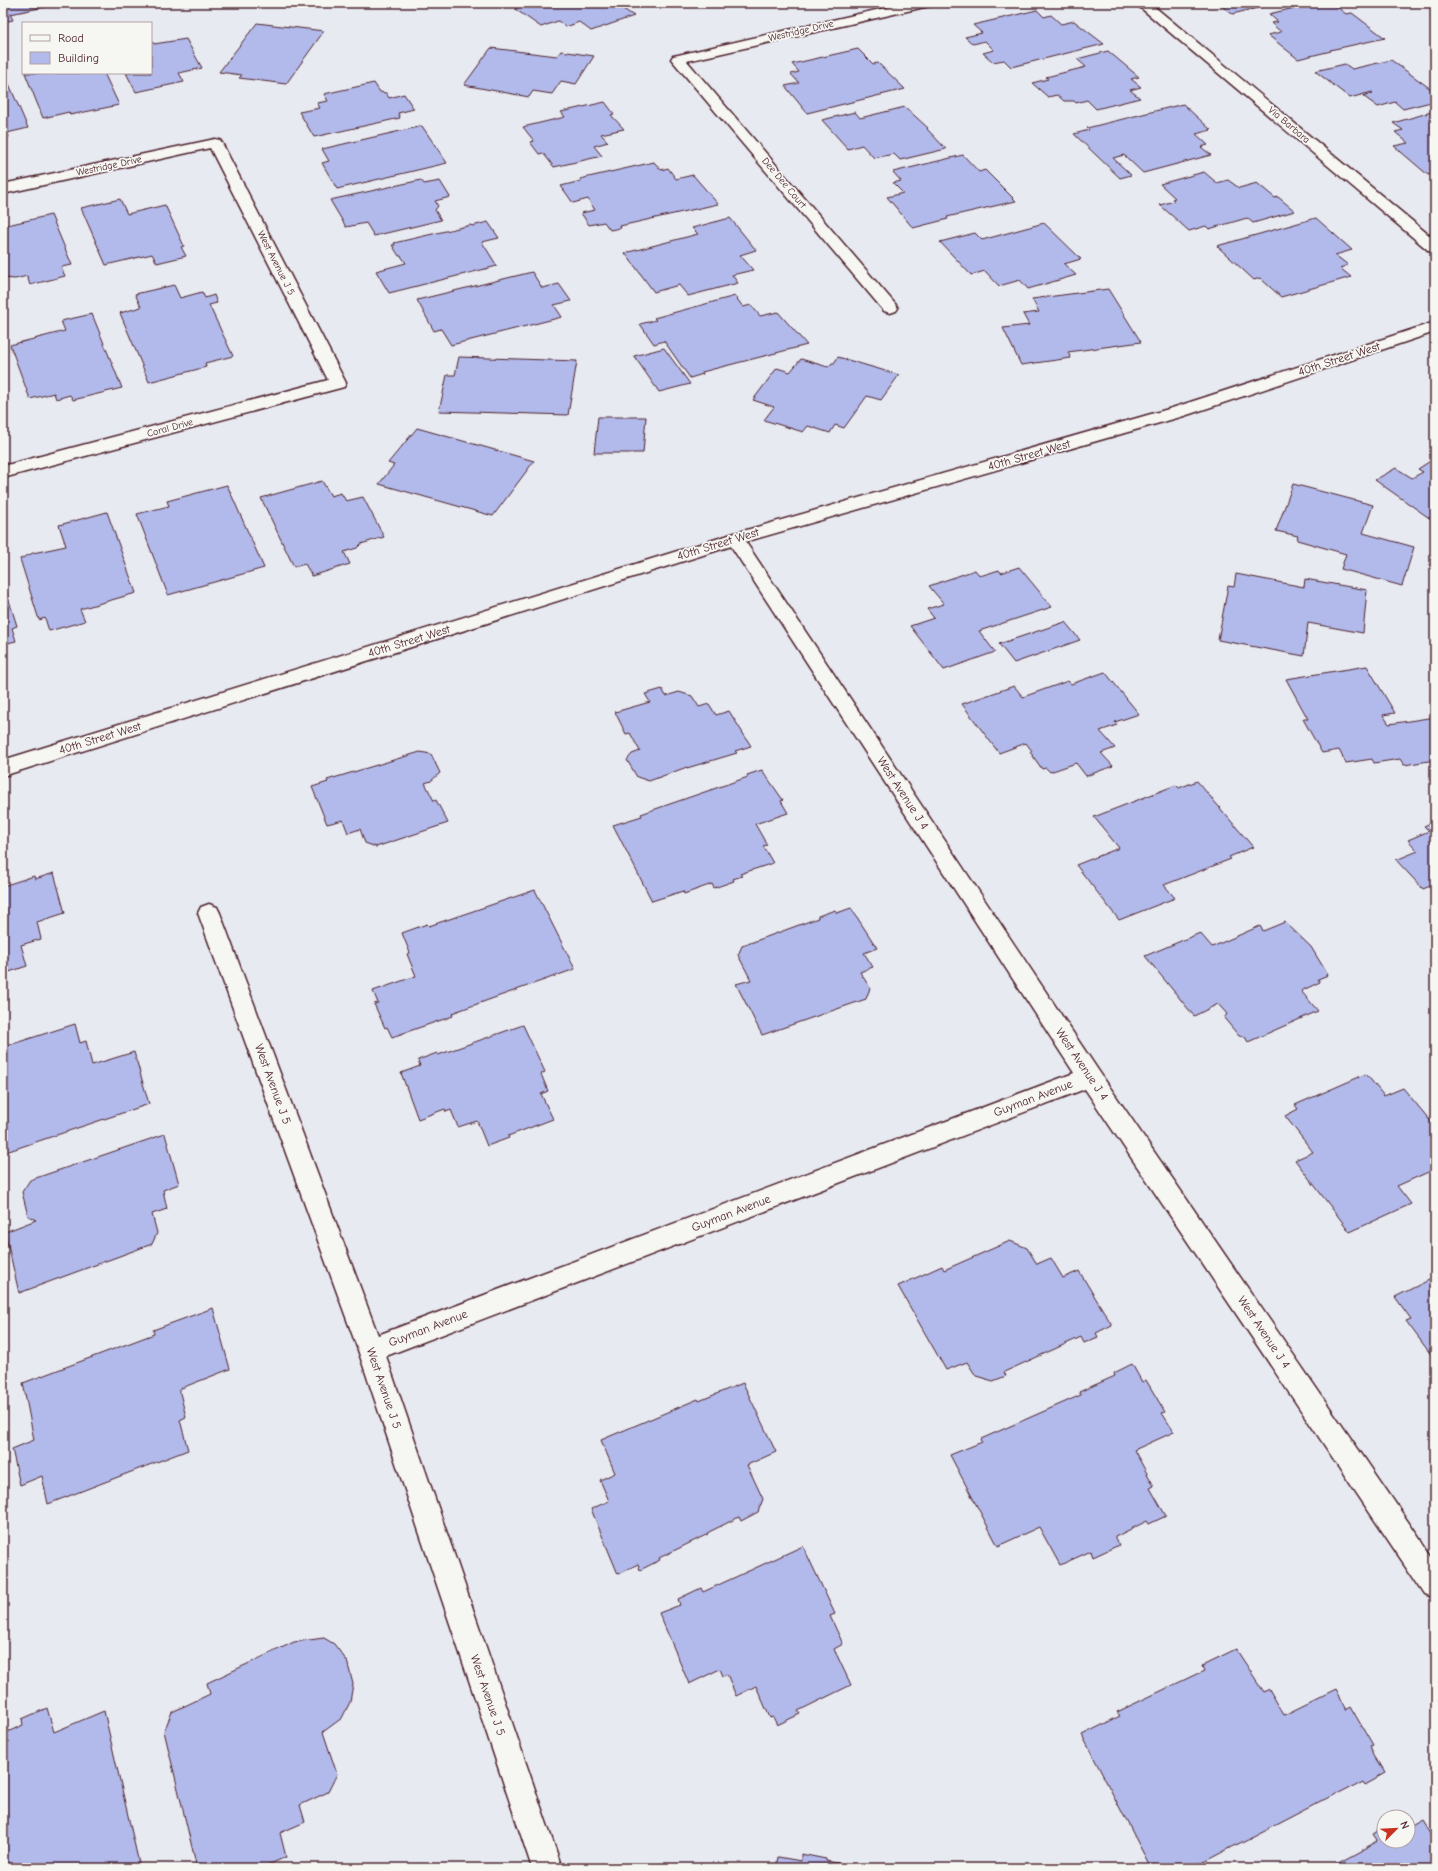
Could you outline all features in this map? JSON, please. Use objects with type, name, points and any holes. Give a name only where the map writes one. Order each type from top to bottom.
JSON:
[{"type":"street","name":"Westridge Drive","points":[[678,59],[925,3]]},
{"type":"street","name":"Via Barbara","points":[[1142,3],[1435,248]]},
{"type":"street","name":"Dee Dee Court","points":[[678,59],[890,308]]},
{"type":"street","name":"Westridge Drive","points":[[3,189],[215,143]]},
{"type":"street","name":"West Avenue J 5","points":[[215,143],[338,384]]},
{"type":"street","name":"40th Street West","points":[[3,768],[735,539],[1178,412],[1435,327]]},
{"type":"street","name":"Coral Drive","points":[[3,472],[338,384]]},
{"type":"street","name":"West Avenue J 4","points":[[735,539],[1090,1077],[1435,1585]]},
{"type":"street","name":"West Avenue J 5","points":[[209,913],[371,1350],[547,1868]]},
{"type":"street","name":"Guyman Avenue","points":[[371,1350],[1090,1077]]},
{"type":"building","points":[[3,3],[54,3],[55,5],[10,14],[13,20],[3,22]]},
{"type":"building","points":[[512,3],[614,3],[634,16],[591,31],[579,22],[566,27],[558,21],[541,27],[515,9],[519,7]]},
{"type":"building","points":[[1218,3],[1257,3],[1262,7],[1232,14]]},
{"type":"building","points":[[1315,3],[1332,3],[1346,14],[1352,13],[1385,38],[1330,50],[1331,51],[1298,59],[1268,35],[1281,32],[1271,23],[1278,22],[1269,14]]},
{"type":"building","points":[[1037,10],[1044,17],[1051,15],[1061,24],[1074,21],[1104,44],[1011,67],[1004,60],[993,62],[983,53],[994,50],[985,41],[973,44],[965,37],[982,33],[973,25]]},
{"type":"building","points":[[257,23],[324,31],[286,84],[239,78],[242,75],[219,72]]},
{"type":"building","points":[[186,39],[202,68],[179,73],[184,82],[136,92],[127,74],[152,74],[152,41],[154,44]]},
{"type":"building","points":[[491,48],[557,56],[561,51],[594,56],[576,84],[561,81],[552,94],[533,91],[529,97],[464,85]]},
{"type":"building","points":[[858,49],[873,64],[878,63],[905,89],[807,113],[785,86],[799,83],[791,74],[799,72],[792,64]]},
{"type":"building","points":[[1108,51],[1139,77],[1131,79],[1141,87],[1130,90],[1140,98],[1096,109],[1087,100],[1076,103],[1074,101],[1064,101],[1057,95],[1048,97],[1032,83],[1048,79],[1046,77],[1086,67],[1077,59]]},
{"type":"building","points":[[1391,60],[1435,92],[1435,101],[1403,109],[1395,102],[1378,107],[1363,96],[1373,93],[1372,92],[1350,98],[1315,71],[1345,64],[1352,69]]},
{"type":"building","points":[[25,74],[104,74],[119,105],[70,115],[69,112],[43,118]]},
{"type":"building","points":[[374,83],[380,92],[386,93],[389,98],[404,94],[414,109],[398,113],[400,118],[314,137],[299,112],[320,108],[317,103],[328,101],[324,94]]},
{"type":"building","points":[[9,84],[28,128],[7,133],[9,137],[3,138],[3,86]]},
{"type":"building","points":[[605,102],[614,114],[611,115],[624,129],[601,134],[608,142],[594,146],[602,156],[554,167],[543,153],[539,154],[530,142],[534,141],[523,127],[565,117],[561,112]]},
{"type":"building","points":[[1183,104],[1211,130],[1196,134],[1208,145],[1201,147],[1211,155],[1143,173],[1124,155],[1113,158],[1131,175],[1120,178],[1074,134],[1089,130],[1087,128]]},
{"type":"building","points":[[905,107],[928,128],[927,129],[946,149],[900,160],[894,154],[874,158],[862,145],[848,149],[822,120],[855,112],[860,118]]},
{"type":"building","points":[[1435,111],[1435,173],[1428,175],[1394,146],[1408,143],[1395,132],[1403,130],[1393,123]]},
{"type":"building","points":[[422,126],[447,163],[337,189],[322,163],[329,161],[322,149]]},
{"type":"building","points":[[963,155],[979,172],[985,170],[1016,201],[947,217],[948,219],[913,228],[887,197],[903,193],[893,183],[901,181],[893,172]]},
{"type":"building","points":[[654,162],[661,170],[668,168],[676,179],[693,175],[718,204],[620,226],[621,228],[610,230],[604,222],[589,225],[581,213],[595,210],[588,199],[573,203],[561,186],[581,181],[580,179]]},
{"type":"building","points":[[1204,172],[1217,183],[1228,180],[1239,188],[1257,183],[1275,198],[1278,197],[1295,211],[1253,223],[1247,218],[1209,229],[1206,226],[1189,231],[1160,205],[1174,201],[1172,199],[1175,198],[1160,184]]},
{"type":"building","points":[[421,180],[424,184],[440,181],[450,197],[435,201],[438,206],[435,210],[441,220],[374,236],[366,223],[346,227],[330,200]]},
{"type":"building","points":[[120,199],[127,214],[165,205],[184,246],[181,247],[186,256],[157,263],[152,254],[106,265],[81,208]]},
{"type":"building","points":[[51,215],[72,265],[61,267],[65,276],[30,285],[27,276],[15,279],[3,278],[3,226]]},
{"type":"building","points":[[730,218],[756,250],[740,255],[753,270],[732,275],[738,283],[688,296],[679,285],[654,292],[625,253],[698,234],[692,228]]},
{"type":"building","points":[[1316,218],[1352,250],[1335,255],[1348,265],[1340,268],[1351,277],[1281,297],[1260,278],[1254,280],[1217,246]]},
{"type":"building","points":[[488,222],[499,238],[482,242],[497,266],[389,293],[376,271],[406,263],[401,256],[399,256],[392,245],[395,245],[394,243]]},
{"type":"building","points":[[1044,223],[1081,259],[1064,264],[1076,275],[1028,289],[1020,280],[999,286],[985,271],[971,275],[940,242],[975,233],[982,240]]},
{"type":"building","points":[[532,272],[542,288],[559,284],[571,301],[554,305],[562,317],[451,345],[441,329],[434,331],[417,300]]},
{"type":"building","points":[[174,285],[180,298],[202,292],[205,298],[214,295],[217,303],[209,305],[233,356],[205,363],[206,367],[149,382],[120,313],[141,307],[135,294]]},
{"type":"building","points":[[1108,289],[1141,342],[1068,352],[1071,358],[1021,365],[1003,328],[1029,325],[1023,314],[1039,312],[1032,299]]},
{"type":"building","points":[[735,296],[743,307],[751,305],[760,316],[778,312],[807,345],[702,372],[703,374],[690,378],[664,341],[654,344],[640,324],[656,320],[654,318]]},
{"type":"building","points":[[92,314],[122,388],[73,400],[70,395],[56,399],[54,393],[30,399],[10,345],[65,331],[61,321]]},
{"type":"building","points":[[664,348],[690,384],[659,392],[634,356]]},
{"type":"building","points":[[459,357],[577,361],[568,415],[439,411],[447,375],[455,375]]},
{"type":"building","points":[[838,357],[899,375],[881,400],[867,396],[844,428],[835,425],[830,433],[808,426],[803,432],[764,420],[774,407],[753,400],[777,368],[790,372],[801,359],[828,367],[834,363]]},
{"type":"building","points":[[598,417],[646,417],[643,453],[594,453]]},
{"type":"building","points":[[417,428],[534,461],[493,516],[379,484],[394,465],[388,463]]},
{"type":"building","points":[[1435,458],[1435,522],[1375,480],[1396,468],[1412,478],[1423,472],[1418,469]]},
{"type":"building","points":[[322,481],[331,496],[341,493],[346,501],[363,497],[384,537],[361,544],[357,548],[344,552],[350,564],[312,576],[305,564],[294,567],[261,498]]},
{"type":"building","points":[[1293,484],[1373,505],[1363,533],[1414,547],[1402,586],[1341,569],[1346,554],[1297,540],[1298,536],[1276,531]]},
{"type":"building","points":[[227,485],[264,568],[168,595],[137,514],[169,506],[167,501]]},
{"type":"building","points":[[107,512],[136,593],[80,609],[85,621],[49,631],[45,618],[39,620],[20,559],[33,553],[66,546],[59,525]]},
{"type":"building","points":[[1019,567],[1052,607],[979,631],[995,652],[944,670],[910,626],[934,618],[927,609],[944,604],[929,586],[975,570],[980,576],[999,570],[1001,573]]},
{"type":"building","points":[[1236,574],[1304,587],[1305,579],[1367,590],[1363,633],[1308,623],[1304,656],[1218,640],[1228,586],[1234,587]]},
{"type":"building","points":[[3,581],[17,626],[12,628],[16,641],[3,644]]},
{"type":"building","points":[[1065,622],[1080,640],[1014,663],[999,644]]},
{"type":"building","points":[[1367,666],[1395,713],[1383,715],[1389,724],[1435,717],[1435,760],[1404,765],[1400,759],[1374,763],[1372,759],[1346,763],[1339,750],[1322,753],[1303,719],[1308,719],[1286,679]]},
{"type":"building","points":[[1105,672],[1139,714],[1115,722],[1117,725],[1100,731],[1115,748],[1101,753],[1113,766],[1086,776],[1076,763],[1050,772],[1046,768],[1042,769],[1030,752],[1032,751],[1026,743],[999,753],[962,704],[1014,686],[1023,697],[1068,681],[1071,684]]},
{"type":"building","points":[[662,689],[666,696],[679,692],[692,696],[699,707],[709,704],[716,715],[729,711],[751,746],[735,751],[737,753],[687,767],[649,781],[637,777],[627,760],[632,754],[640,751],[630,733],[626,734],[615,712],[650,702],[645,694]]},
{"type":"building","points":[[420,752],[431,754],[440,773],[431,781],[425,783],[448,823],[376,847],[365,843],[360,829],[348,833],[343,820],[327,824],[312,787],[328,782],[327,780]]},
{"type":"building","points":[[762,770],[783,800],[781,801],[788,813],[755,824],[767,845],[763,846],[773,863],[740,874],[742,876],[733,879],[734,881],[714,888],[712,884],[684,894],[683,891],[652,901],[613,825],[642,816],[641,814],[748,777],[747,775]]},
{"type":"building","points":[[1197,781],[1253,847],[1229,857],[1231,859],[1164,885],[1175,898],[1119,920],[1076,865],[1119,848],[1094,817],[1176,785],[1179,788]]},
{"type":"building","points":[[1435,821],[1435,884],[1423,889],[1396,860],[1418,851],[1408,840],[1429,831],[1424,826]]},
{"type":"building","points":[[54,873],[65,913],[37,922],[41,939],[21,945],[27,966],[3,974],[3,886],[34,876],[35,879]]},
{"type":"building","points":[[535,890],[575,969],[452,1013],[453,1016],[392,1037],[387,1027],[385,1028],[374,1004],[378,1003],[373,991],[416,976],[407,954],[410,953],[402,933],[427,924],[429,926]]},
{"type":"building","points":[[851,908],[877,948],[864,953],[873,967],[860,972],[870,988],[866,999],[762,1035],[736,984],[751,980],[738,955],[742,946],[818,918],[818,916],[835,910],[837,913]]},
{"type":"building","points":[[1285,922],[1311,947],[1328,975],[1318,979],[1320,982],[1301,991],[1318,1011],[1248,1042],[1245,1037],[1239,1036],[1224,1018],[1227,1014],[1218,1004],[1194,1016],[1145,956],[1200,933],[1212,947],[1260,926],[1263,931]]},
{"type":"building","points":[[75,1024],[80,1043],[86,1041],[92,1065],[134,1052],[149,1104],[3,1153],[3,1047]]},
{"type":"building","points":[[523,1025],[545,1072],[541,1074],[548,1091],[541,1094],[553,1119],[508,1136],[509,1138],[487,1146],[477,1121],[458,1127],[451,1110],[446,1112],[445,1109],[418,1119],[401,1073],[420,1066],[418,1060],[437,1053],[438,1055]]},
{"type":"building","points":[[1366,1074],[1384,1096],[1403,1088],[1433,1124],[1435,1123],[1435,1169],[1397,1186],[1411,1204],[1350,1232],[1295,1160],[1313,1152],[1285,1116],[1298,1109],[1295,1105]]},
{"type":"building","points":[[165,1134],[179,1184],[163,1190],[167,1209],[152,1214],[157,1233],[152,1244],[19,1293],[5,1232],[36,1220],[28,1216],[22,1192],[30,1180]]},
{"type":"building","points":[[1010,1241],[1027,1248],[1037,1264],[1051,1258],[1063,1278],[1079,1271],[1112,1325],[1096,1333],[1098,1337],[1084,1343],[1081,1337],[1004,1372],[1006,1376],[993,1381],[976,1376],[967,1362],[946,1370],[898,1286],[942,1266],[944,1270]]},
{"type":"building","points":[[1435,1277],[1435,1360],[1406,1321],[1411,1319],[1395,1297]]},
{"type":"building","points":[[213,1308],[230,1369],[179,1389],[186,1417],[180,1420],[188,1450],[48,1504],[42,1476],[20,1485],[12,1449],[34,1440],[23,1383],[154,1334],[153,1330]]},
{"type":"building","points":[[1132,1364],[1142,1382],[1146,1380],[1165,1412],[1162,1413],[1174,1432],[1134,1450],[1154,1486],[1150,1488],[1166,1516],[1149,1524],[1147,1521],[1115,1537],[1119,1545],[1093,1557],[1091,1551],[1060,1565],[1039,1527],[998,1546],[950,1455],[982,1442],[981,1439],[1081,1395],[1079,1392],[1115,1376],[1114,1373]]},
{"type":"building","points":[[743,1383],[776,1452],[747,1465],[763,1499],[758,1512],[741,1521],[739,1517],[659,1558],[660,1560],[640,1570],[638,1564],[618,1574],[591,1509],[609,1501],[600,1480],[615,1473],[601,1440],[698,1399],[699,1401]]},
{"type":"building","points":[[803,1546],[835,1614],[830,1616],[843,1644],[834,1649],[851,1685],[798,1711],[800,1714],[777,1725],[773,1717],[770,1718],[756,1686],[736,1696],[727,1674],[723,1676],[720,1669],[689,1684],[659,1613],[680,1605],[678,1599],[701,1588],[703,1592]]},
{"type":"building","points":[[324,1638],[334,1644],[347,1661],[353,1684],[350,1702],[342,1718],[323,1732],[337,1774],[328,1792],[300,1805],[305,1822],[280,1833],[286,1857],[261,1868],[204,1868],[204,1866],[197,1868],[164,1731],[172,1712],[210,1694],[207,1683],[294,1642]]},
{"type":"building","points":[[1236,1649],[1264,1692],[1269,1689],[1284,1715],[1335,1690],[1345,1709],[1350,1706],[1374,1747],[1371,1748],[1385,1771],[1365,1782],[1363,1779],[1192,1868],[1151,1868],[1082,1735],[1120,1716],[1117,1712],[1205,1670],[1203,1665]]},
{"type":"building","points":[[47,1708],[54,1732],[104,1711],[140,1868],[3,1868],[3,1734],[23,1725],[22,1719]]},
{"type":"building","points":[[1422,1820],[1435,1841],[1435,1868],[1329,1868],[1376,1843],[1376,1849],[1416,1849],[1416,1823]]},
{"type":"building","points":[[801,1854],[826,1859],[826,1861],[866,1868],[776,1868],[778,1857],[801,1861]]}]
